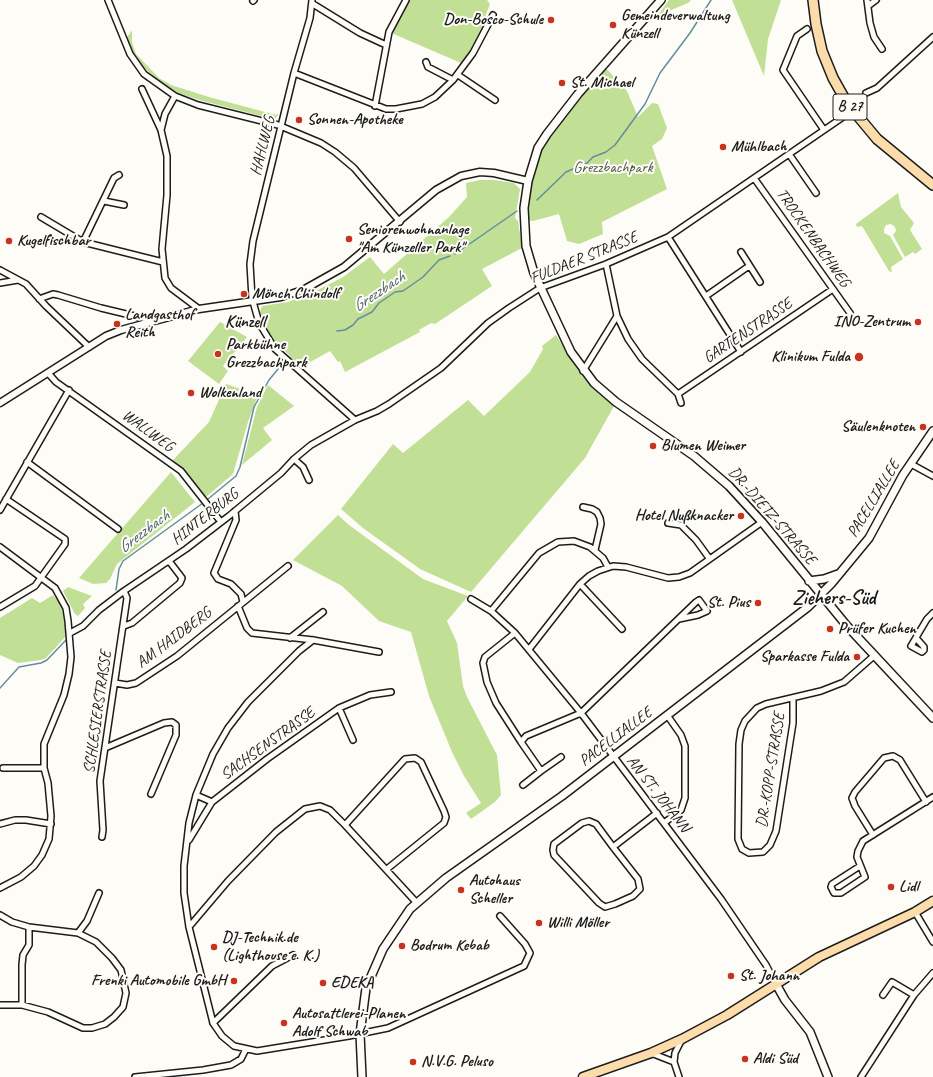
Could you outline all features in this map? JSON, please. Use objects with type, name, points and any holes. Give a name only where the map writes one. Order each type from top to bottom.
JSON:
[{"type":"highway","name":"B 27","points":[[813,0],[816,24],[824,56],[833,78],[847,103],[861,122],[877,139],[933,185]]},
{"type":"highway","name":"B 27","points":[[818,0],[819,12],[829,55],[836,73],[854,104],[879,133],[933,179]]},
{"type":"main road","name":"DR.-DIETZ-STRASSE","points":[[660,0],[578,94],[538,148],[528,181],[525,201],[525,232],[530,262],[540,288],[571,352],[584,371],[616,402],[672,439],[715,473],[762,522],[821,595],[932,715]]},
{"type":"main road","name":"PACELLIALLEE","points":[[362,1077],[360,1034],[361,1014],[368,982],[383,949],[404,916],[416,902],[446,878],[536,815],[805,610],[840,574],[872,532],[910,464],[933,431]]},
{"type":"main road","points":[[809,581],[824,579],[840,574]]},
{"type":"main road","points":[[583,1077],[651,1053],[682,1040],[727,1015],[818,957],[915,912],[933,901]]},
{"type":"main road","points":[[776,984],[785,1000],[810,1032],[828,1077]]},
{"type":"street","points":[[108,0],[130,54],[144,74],[175,96],[198,105],[281,126],[311,138],[335,152],[354,168],[400,222]]},
{"type":"street","points":[[375,106],[386,45],[395,20],[406,0]]},
{"type":"street","points":[[876,0],[868,3],[874,38],[882,49]]},
{"type":"street","points":[[312,2],[360,33],[386,45]]},
{"type":"street","name":"HAHLWEG","points":[[312,2],[250,254],[253,301],[264,332],[275,349],[355,420]]},
{"type":"street","points":[[294,73],[375,106],[396,109],[422,104],[435,97],[458,75],[473,53],[493,15]]},
{"type":"street","points":[[806,29],[797,36],[783,70],[824,130]]},
{"type":"street","points":[[866,93],[877,88],[933,37]]},
{"type":"street","points":[[426,62],[428,67],[454,80]]},
{"type":"street","points":[[458,75],[495,100]]},
{"type":"street","points":[[142,89],[161,130],[168,169],[163,262],[165,278],[171,288],[199,309]]},
{"type":"street","points":[[161,130],[165,114],[175,96]]},
{"type":"street","name":"FULDAER STRASSE","points":[[355,420],[389,404],[441,368],[488,323],[540,288],[606,264],[668,237],[846,115]]},
{"type":"street","points":[[789,154],[816,193]]},
{"type":"street","points":[[0,403],[48,372],[116,332],[199,309],[294,293],[327,278],[344,267],[400,222],[436,190],[461,176],[480,172],[494,172],[528,181]]},
{"type":"street","points":[[84,242],[114,178],[119,175]]},
{"type":"street","name":"TROCKENBACHWEG","points":[[754,178],[850,313]]},
{"type":"street","points":[[104,201],[124,205]]},
{"type":"street","points":[[41,218],[84,242],[130,255],[163,262]]},
{"type":"street","points":[[668,237],[741,352]]},
{"type":"street","points":[[741,252],[760,282]]},
{"type":"street","points":[[606,264],[616,316],[628,340],[642,359],[678,394],[681,403]]},
{"type":"street","points":[[706,296],[749,266]]},
{"type":"street","points":[[0,270],[26,284],[89,347]]},
{"type":"street","points":[[0,283],[18,280]]},
{"type":"street","name":"GARTENSTRASSE","points":[[678,394],[833,289]]},
{"type":"street","points":[[40,299],[53,294],[58,294],[101,308],[155,320]]},
{"type":"street","points":[[584,371],[616,316]]},
{"type":"street","name":"WALLWEG","points":[[48,372],[56,382],[181,471],[221,522]]},
{"type":"street","points":[[0,510],[69,390]]},
{"type":"street","name":"HINTERBURG","points":[[70,633],[83,626],[99,610],[124,591],[169,561],[221,522],[281,473],[294,459],[311,445],[355,420]]},
{"type":"street","points":[[294,459],[303,467],[309,480]]},
{"type":"street","points":[[27,462],[118,529]]},
{"type":"street","points":[[910,464],[933,476]]},
{"type":"street","points":[[0,607],[31,590],[65,544],[65,540],[6,499]]},
{"type":"street","points":[[583,507],[597,512],[600,518],[601,524],[595,550]]},
{"type":"street","points":[[235,511],[236,520],[214,573],[218,579],[231,584],[241,594],[243,602]]},
{"type":"street","points":[[530,648],[580,584],[589,576],[608,567],[626,567],[668,578],[679,577],[690,573],[709,558],[762,522]]},
{"type":"street","points":[[668,523],[681,525],[696,540],[709,558]]},
{"type":"street","points":[[491,611],[539,553],[549,546],[562,541],[582,543],[595,550],[608,567]]},
{"type":"street","points":[[0,547],[55,588],[66,608],[70,633],[70,674],[64,695],[44,744],[44,768],[48,784],[51,824],[49,839],[42,855],[34,866],[21,877],[0,888]]},
{"type":"street","points":[[124,626],[132,623],[180,583],[182,578],[169,561]]},
{"type":"street","name":"AM HAIDBERG","points":[[116,684],[136,682],[177,656],[288,566]]},
{"type":"street","points":[[580,584],[622,629]]},
{"type":"street","name":"SCHLESIERSTRASSE","points":[[102,838],[103,830],[100,781],[124,626],[127,598],[124,591]]},
{"type":"street","name":"AN ST. JOHANN","points":[[471,598],[491,611],[530,648],[721,898],[766,965],[776,984]]},
{"type":"street","points":[[521,742],[526,736],[581,713],[691,606],[700,600],[707,610],[698,615],[679,619]]},
{"type":"street","points":[[238,606],[247,628],[252,633],[313,640],[379,652]]},
{"type":"street","points":[[290,638],[323,612]]},
{"type":"street","points":[[916,638],[933,612]]},
{"type":"street","points":[[515,633],[485,656],[482,663],[487,682],[496,703],[542,771]]},
{"type":"street","points":[[297,639],[299,651]]},
{"type":"street","points":[[313,640],[299,651],[248,702],[228,728],[213,754],[196,795],[189,823],[184,894],[189,927],[213,1023],[227,1042],[246,1050],[257,1051],[388,1028],[524,966],[530,953],[525,944],[500,916]]},
{"type":"street","name":"DR.-KOPP-STRASSE","points":[[793,698],[794,723],[776,831],[770,846],[763,852],[749,853],[742,849],[738,839],[741,730],[745,721],[757,708],[766,704],[821,691],[844,682],[875,655]]},
{"type":"street","name":"SACHSENSTRASSE","points":[[187,842],[212,802],[266,759],[339,708],[370,695],[391,692]]},
{"type":"street","name":"SACHSENSTRASSE","points":[[339,708],[353,740]]},
{"type":"street","points":[[664,822],[680,810],[685,798],[685,746],[681,735],[667,715]]},
{"type":"street","points":[[105,748],[164,723],[172,722],[176,725],[176,735],[151,794]]},
{"type":"street","points":[[873,835],[855,806],[852,798],[855,792],[884,758],[893,756],[900,760],[926,802]]},
{"type":"street","points":[[523,785],[561,757]]},
{"type":"street","points":[[345,825],[405,759],[415,758],[421,762],[446,817],[444,823],[387,869]]},
{"type":"street","points":[[3,768],[44,768]]},
{"type":"street","name":"SACHSENSTRASSE","points":[[196,795],[212,802]]},
{"type":"street","points":[[860,866],[832,884],[831,887],[834,892],[839,894],[863,880],[864,874],[857,857],[859,848],[863,842],[933,797]]},
{"type":"street","points":[[189,927],[228,881],[276,832],[305,809],[320,806],[330,810],[345,825],[416,902]]},
{"type":"street","points":[[613,846],[657,813]]},
{"type":"street","points":[[0,824],[16,820],[26,820],[51,824]]},
{"type":"street","points":[[589,822],[596,824],[613,846],[638,879],[640,889],[633,896],[605,907],[599,903],[554,855],[553,850],[554,844],[582,823],[589,822]]},
{"type":"street","points":[[78,933],[86,921],[99,893]]},
{"type":"street","points":[[915,912],[933,942]]},
{"type":"street","points":[[0,915],[12,922],[29,927],[78,933],[96,942],[112,958],[121,970],[126,993],[123,1007],[114,1017],[105,1024],[92,1028],[82,1028],[48,1012],[22,1005],[0,1005]]},
{"type":"street","points":[[22,1005],[22,965],[23,955],[29,945],[29,927]]},
{"type":"street","points":[[213,1023],[272,966],[293,955]]},
{"type":"street","points":[[861,1077],[914,995],[933,973]]},
{"type":"street","points":[[883,995],[892,982],[914,995]]},
{"type":"street","points":[[679,1077],[674,1062],[675,1053],[682,1040]]},
{"type":"street","points":[[135,1077],[203,1070],[232,1065],[241,1060],[246,1050]]},
{"type":"street","points":[[651,1053],[674,1062]]},
{"type":"green space","points":[[405,0],[487,0],[490,4],[483,22],[486,30],[463,68],[461,63],[389,32]]},
{"type":"green space","points":[[669,0],[691,0],[688,3],[657,16]]},
{"type":"green space","points":[[732,0],[781,0],[768,39],[764,76]]},
{"type":"green space","points":[[132,30],[132,42],[136,54],[159,78],[171,85],[276,115],[279,113],[276,118],[268,120],[261,116],[178,93],[163,85],[140,64],[134,55],[126,39]]},
{"type":"green space","name":"Grezzbachpark","points":[[604,66],[627,91],[638,117],[652,103],[658,104],[667,128],[662,139],[652,146],[667,189],[602,222],[603,234],[579,244],[567,241],[559,214],[533,221],[525,220],[524,208],[538,148]]},
{"type":"green space","points":[[480,180],[494,180],[514,183],[520,189],[515,218],[518,221],[522,248],[482,269],[492,286],[435,324],[431,323],[419,330],[420,332],[345,372],[340,361],[338,362],[330,351],[301,367],[269,335],[262,321],[260,312],[262,306],[288,302],[312,293],[343,277],[370,257],[384,274],[449,217],[467,197],[466,183]]},
{"type":"green space","points":[[898,193],[901,207],[914,223],[910,230],[922,249],[915,254],[913,252],[905,257],[893,235],[896,231],[895,227],[891,224],[886,225],[884,233],[890,236],[903,259],[891,267],[892,272],[889,271],[862,226],[857,227],[856,224]]},
{"type":"green space","points":[[220,322],[247,337],[223,366],[228,371],[219,384],[188,361]]},
{"type":"green space","points":[[556,335],[579,372],[592,388],[614,406],[585,458],[471,592],[420,569],[363,528],[341,509],[393,444],[403,453],[468,400],[484,416],[530,372],[543,349],[542,346]]},
{"type":"green space","points":[[226,384],[258,395],[248,422],[233,474],[206,497],[173,460],[209,422]]},
{"type":"green space","points":[[268,385],[294,406],[263,428],[272,440],[242,465],[257,407]]},
{"type":"green space","points":[[171,472],[195,502],[117,564],[110,579],[106,583],[93,584],[79,578]]},
{"type":"green space","points":[[338,515],[349,525],[423,579],[468,596],[447,621],[457,643],[463,686],[467,697],[497,755],[501,795],[495,802],[471,819],[466,813],[481,803],[464,776],[452,752],[429,696],[411,632],[379,621],[342,586],[293,560]]},
{"type":"green space","points":[[68,587],[92,596],[83,604],[85,608],[78,616],[75,614],[63,591]]},
{"type":"green space","points":[[53,595],[60,603],[67,635],[46,658],[41,660],[18,663],[0,655],[0,618],[32,598],[40,603]]},
{"type":"waterway","name":"Grezzbach","points":[[537,200],[566,172],[587,163],[593,157],[606,152],[615,145],[645,104],[660,73],[690,33],[711,0]]},
{"type":"waterway","name":"Grezzbach","points":[[455,254],[517,211]]},
{"type":"waterway","name":"Grezzbach","points":[[337,331],[345,330],[353,325],[358,319],[372,312],[379,303],[395,292],[403,291],[423,277],[439,260],[450,256]]},
{"type":"waterway","name":"Grezzbach","points":[[208,499],[236,476],[240,467],[254,407],[269,380],[283,363]]},
{"type":"waterway","name":"Grezzbach","points":[[116,590],[119,569],[123,561],[203,503]]},
{"type":"waterway","name":"Grezzbach","points":[[0,688],[19,667],[41,663],[47,660],[66,640]]},
{"type":"place","name":"Don-Bosco-Schule","points":[[551,20]]},
{"type":"place","name":"Gemeindeverwaltung Künzell","points":[[613,25]]},
{"type":"place","name":"St. Michael","points":[[562,83]]},
{"type":"place","name":"Sonnen-Apotheke","points":[[299,120]]},
{"type":"place","name":"Mühlbach","points":[[723,147]]},
{"type":"place","name":"Seniorenwohnanlage \"Am Künzeller Park\"","points":[[349,239]]},
{"type":"place","name":"Kugelfischbar","points":[[9,241]]},
{"type":"place","name":"Mönch Chindolf","points":[[244,294]]},
{"type":"place","name":"INO-Zentrum","points":[[918,322]]},
{"type":"place","name":"Landgasthof Reith","points":[[117,324]]},
{"type":"place","name":"Parkbühne Grezzbachpark","points":[[218,354]]},
{"type":"place","name":"Klinikum Fulda","points":[[859,357]]},
{"type":"place","name":"Wolkenland","points":[[191,393]]},
{"type":"place","name":"Säulenknoten","points":[[923,427]]},
{"type":"place","name":"Blumen Weimer","points":[[653,446]]},
{"type":"place","name":"Hotel Nußknacker","points":[[741,516]]},
{"type":"place","name":"St. Pius","points":[[758,603]]},
{"type":"place","name":"Prüfer Kuchen","points":[[830,629]]},
{"type":"place","name":"Sparkasse Fulda","points":[[857,657]]},
{"type":"place","name":"Lidl","points":[[891,887]]},
{"type":"place","name":"Autohaus Scheller","points":[[461,890]]},
{"type":"place","name":"Willi Möller","points":[[539,923]]},
{"type":"place","name":"Bodrum Kebab","points":[[402,946]]},
{"type":"place","name":"DJ-Technik.de (Lighthouse e. K.)","points":[[214,947]]},
{"type":"place","name":"St. Johann","points":[[731,976]]},
{"type":"place","name":"Frenki Automobile GmbH","points":[[234,981]]},
{"type":"place","name":"EDEKA","points":[[323,983]]},
{"type":"place","name":"Autosattlerei-Planen Adolf Schwab","points":[[284,1023]]},
{"type":"place","name":"Aldi Süd","points":[[745,1059]]},
{"type":"place","name":"N.V.G. Peluso","points":[[413,1062]]},
{"type":"district","name":"Künzell","points":[[245,323]]},
{"type":"district","name":"Ziehers-Süd","points":[[834,599]]}]
